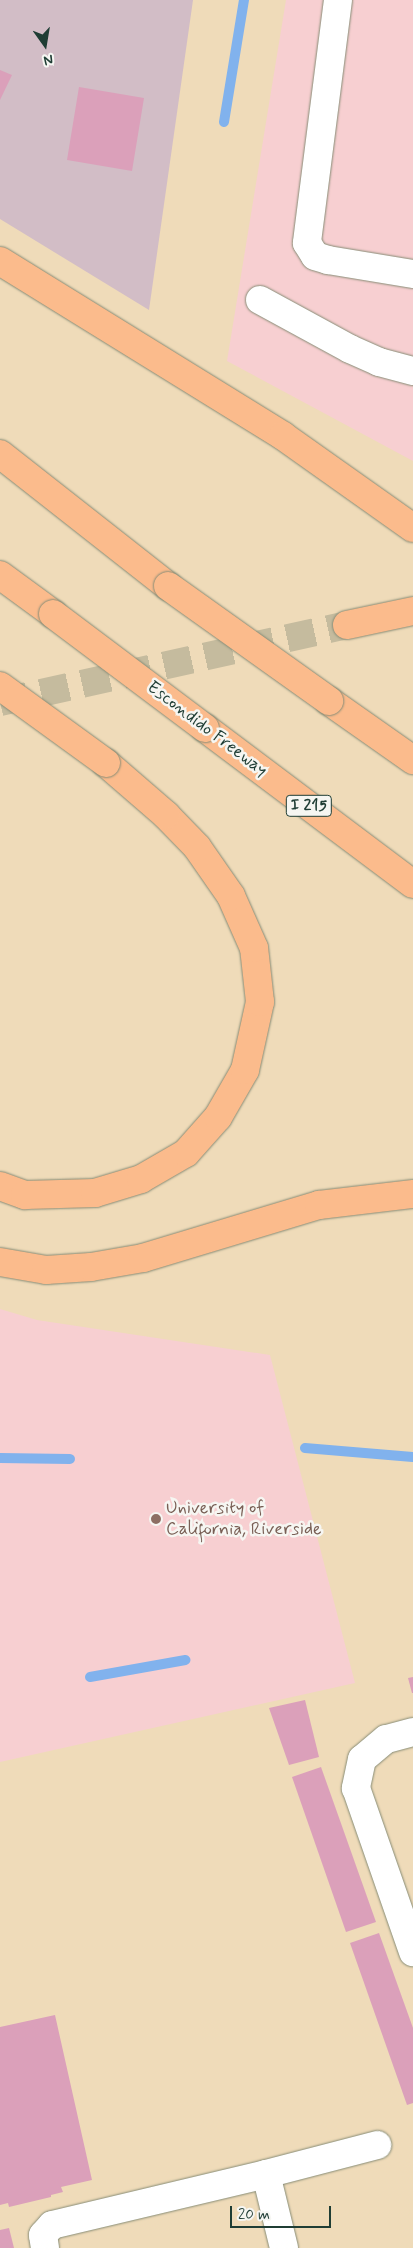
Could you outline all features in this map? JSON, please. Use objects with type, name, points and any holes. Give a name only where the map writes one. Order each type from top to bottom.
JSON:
[{"type":"main road","points":[[0,261],[283,436],[413,528]]},
{"type":"main road","points":[[0,454],[168,586],[413,760]]},
{"type":"main road","name":"Escondido Freeway","points":[[0,575],[413,884]]},
{"type":"main road","points":[[347,626],[413,611]]},
{"type":"main road","points":[[0,686],[106,763],[166,815],[197,847],[232,896],[254,948],[260,1002],[245,1070],[218,1117],[186,1153],[141,1179],[95,1193],[25,1195],[0,1186]]},
{"type":"main road","points":[[0,1262],[46,1270],[91,1267],[143,1258],[319,1205],[413,1194]]},
{"type":"lane","points":[[338,0],[308,243],[315,256],[328,260],[413,274]]},
{"type":"lane","points":[[260,300],[350,350],[379,362],[413,371]]},
{"type":"lane","points":[[413,1732],[386,1739],[362,1759],[356,1788],[413,1952]]},
{"type":"lane","points":[[45,2248],[43,2235],[52,2225],[266,2174],[377,2145]]},
{"type":"lane","points":[[266,2174],[284,2248]]},
{"type":"shaded area","points":[[0,0],[193,0],[149,310],[0,219]]},
{"type":"shaded area","points":[[286,0],[413,0],[413,461],[227,361]]},
{"type":"shaded area","name":"University of California, Riverside","points":[[0,1309],[37,1320],[270,1355],[355,1683],[0,1762]]},
{"type":"building","points":[[0,70],[12,75],[0,100]]},
{"type":"building","points":[[79,87],[144,98],[132,171],[67,160]]},
{"type":"building","points":[[413,1677],[413,1693],[412,1693],[408,1678]]},
{"type":"building","points":[[305,1700],[319,1757],[289,1765],[269,1708]]},
{"type":"building","points":[[321,1767],[376,1922],[346,1932],[292,1777]]},
{"type":"building","points":[[379,1933],[413,2028],[413,2103],[407,2105],[350,1943]]},
{"type":"building","points":[[55,2015],[92,2180],[61,2187],[63,2192],[51,2195],[51,2197],[9,2207],[8,2203],[0,2205],[0,2027]]},
{"type":"building","points":[[9,2228],[14,2248],[0,2248],[0,2230]]},
{"type":"waterway","points":[[224,122],[244,0]]},
{"type":"waterway","points":[[305,1448],[413,1457]]},
{"type":"waterway","points":[[0,1458],[70,1459]]},
{"type":"waterway","points":[[90,1677],[185,1660]]},
{"type":"tunnel","points":[[0,702],[347,625]]},
{"type":"place","name":"University of California, Riverside","points":[[156,1519]]}]
